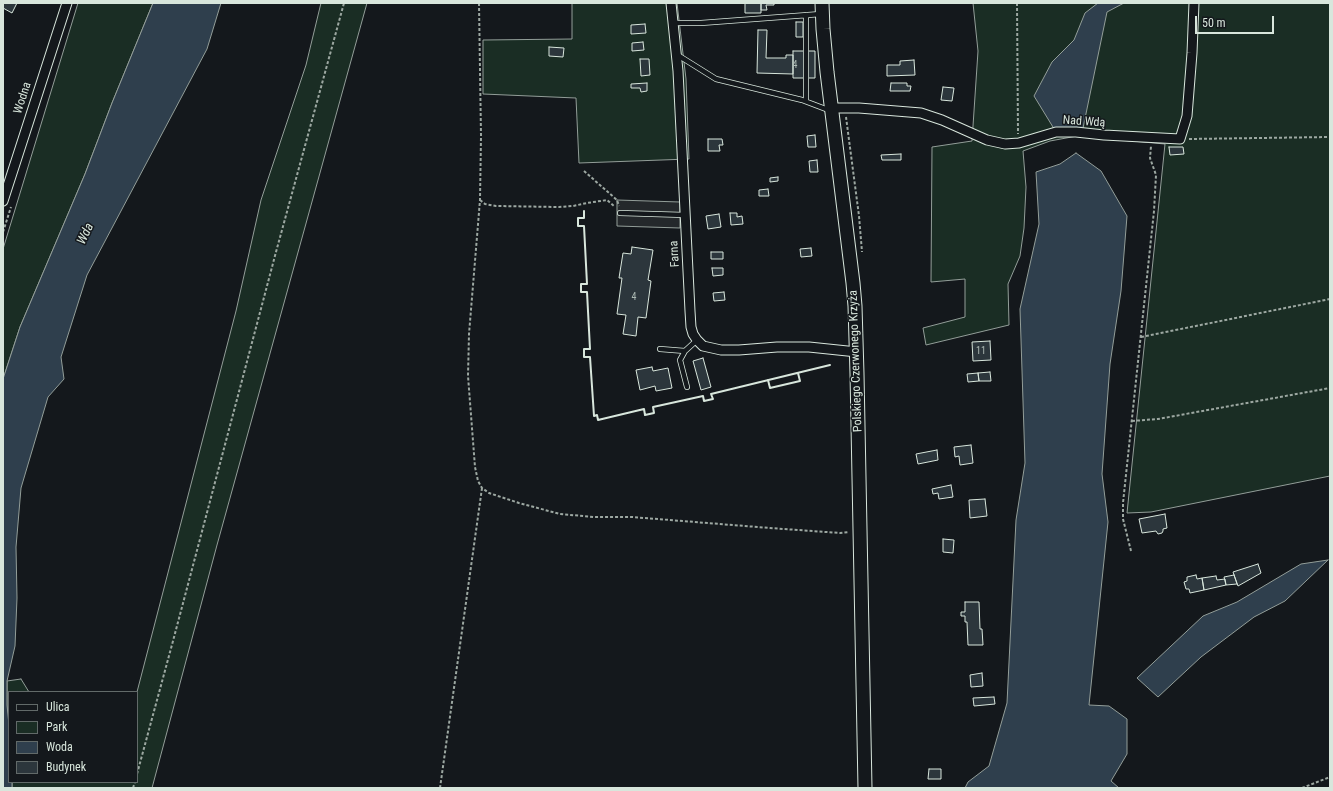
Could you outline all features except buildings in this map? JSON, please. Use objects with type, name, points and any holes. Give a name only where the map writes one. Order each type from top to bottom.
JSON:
[{"type":"street","name":"Wodna","points":[[3,201],[67,3]]},
{"type":"street","name":"Farna","points":[[670,3],[676,54],[691,327],[697,340]]},
{"type":"street","points":[[1180,139],[1187,116],[1194,3]]},
{"type":"street","name":"Polskiego Czerwonego Krzyża","points":[[822,9],[832,109],[853,283],[857,352],[865,788]]},
{"type":"street","name":"Nad Wdą","points":[[832,109],[859,108],[921,113],[942,120],[987,140],[1005,144],[1019,143],[1056,132],[1180,139]]},
{"type":"street","points":[[697,340],[703,346],[721,350],[809,347],[832,348],[857,352]]},
{"type":"lane","points":[[673,23],[701,23],[806,15],[822,9]]},
{"type":"lane","points":[[806,15],[806,101]]},
{"type":"lane","points":[[676,54],[716,79],[806,101],[832,109]]},
{"type":"lane","points":[[620,213],[685,215]]},
{"type":"lane","points":[[687,387],[680,360],[685,351],[697,340]]},
{"type":"lane","points":[[660,349],[685,351]]},
{"type":"path","points":[[138,770],[344,3]]},
{"type":"path","points":[[479,3],[481,129],[480,200],[469,334],[468,376],[475,467],[478,481],[482,488],[489,493],[560,514],[702,522],[840,533],[860,532]]},
{"type":"path","points":[[1017,3],[1017,120],[1019,143]]},
{"type":"path","points":[[1180,139],[1330,137]]},
{"type":"path","points":[[1131,551],[1123,519],[1123,503],[1154,211],[1156,175],[1150,158],[1151,138]]},
{"type":"path","points":[[584,171],[617,200],[620,213]]},
{"type":"path","points":[[480,200],[485,204],[496,206],[559,208],[607,200],[613,204],[620,213]]},
{"type":"path","points":[[1141,337],[1330,299]]},
{"type":"path","points":[[1132,421],[1158,419],[1330,388]]},
{"type":"path","points":[[440,788],[482,488]]},
{"type":"path","points":[[1302,788],[1330,777]]},
{"type":"green space","points":[[78,3],[153,3],[85,174],[20,327],[3,379],[3,249]]},
{"type":"green space","points":[[321,3],[367,3],[217,545],[152,788],[12,788],[12,783],[138,783],[137,691],[236,311],[261,200],[306,65]]},
{"type":"green space","points":[[572,3],[677,3],[686,79],[689,159],[579,163],[576,98],[483,94],[483,40],[572,39]]},
{"type":"green space","points":[[973,3],[1330,3],[1330,476],[1151,512],[1127,513],[1165,144],[1077,136],[1050,141],[1023,151],[1026,187],[1024,228],[1020,256],[1008,284],[1009,325],[926,345],[923,328],[965,317],[965,279],[931,282],[932,147],[972,141],[978,51]]},
{"type":"green space","points":[[21,679],[28,691],[8,691],[8,715],[7,705],[7,681]]},
{"type":"shaded area","points":[[617,200],[680,202],[680,228],[617,226]]},
{"type":"water","name":"Wda","points":[[153,3],[221,3],[207,49],[87,275],[61,357],[64,379],[48,397],[21,488],[16,547],[17,598],[15,646],[7,681],[8,783],[12,783],[12,788],[3,788],[3,379],[20,327],[85,174]]},
{"type":"water","points":[[1098,3],[1124,3],[1107,12],[1082,133],[1056,132],[1034,96],[1052,62],[1074,40],[1085,13]]},
{"type":"water","points":[[1076,153],[1101,171],[1127,216],[1121,291],[1110,364],[1102,474],[1108,522],[1089,705],[1109,706],[1127,719],[1127,754],[1111,781],[1119,788],[965,788],[968,782],[989,766],[1007,703],[1016,520],[1025,463],[1020,309],[1039,224],[1036,172],[1060,164]]},
{"type":"water","points":[[1328,560],[1285,601],[1254,617],[1201,657],[1158,697],[1137,678],[1203,616],[1237,602],[1301,564]]},
{"type":"wall","points":[[584,211],[584,218],[578,218],[578,226],[584,226],[587,284],[581,284],[581,292],[587,292],[590,349],[584,349],[584,357],[590,357],[594,416],[597,415],[598,420],[644,409],[645,415],[654,413],[653,407],[703,396],[704,401],[713,399],[711,394],[830,365]]},
{"type":"wall","points":[[768,380],[770,388],[800,381],[798,373]]}]
